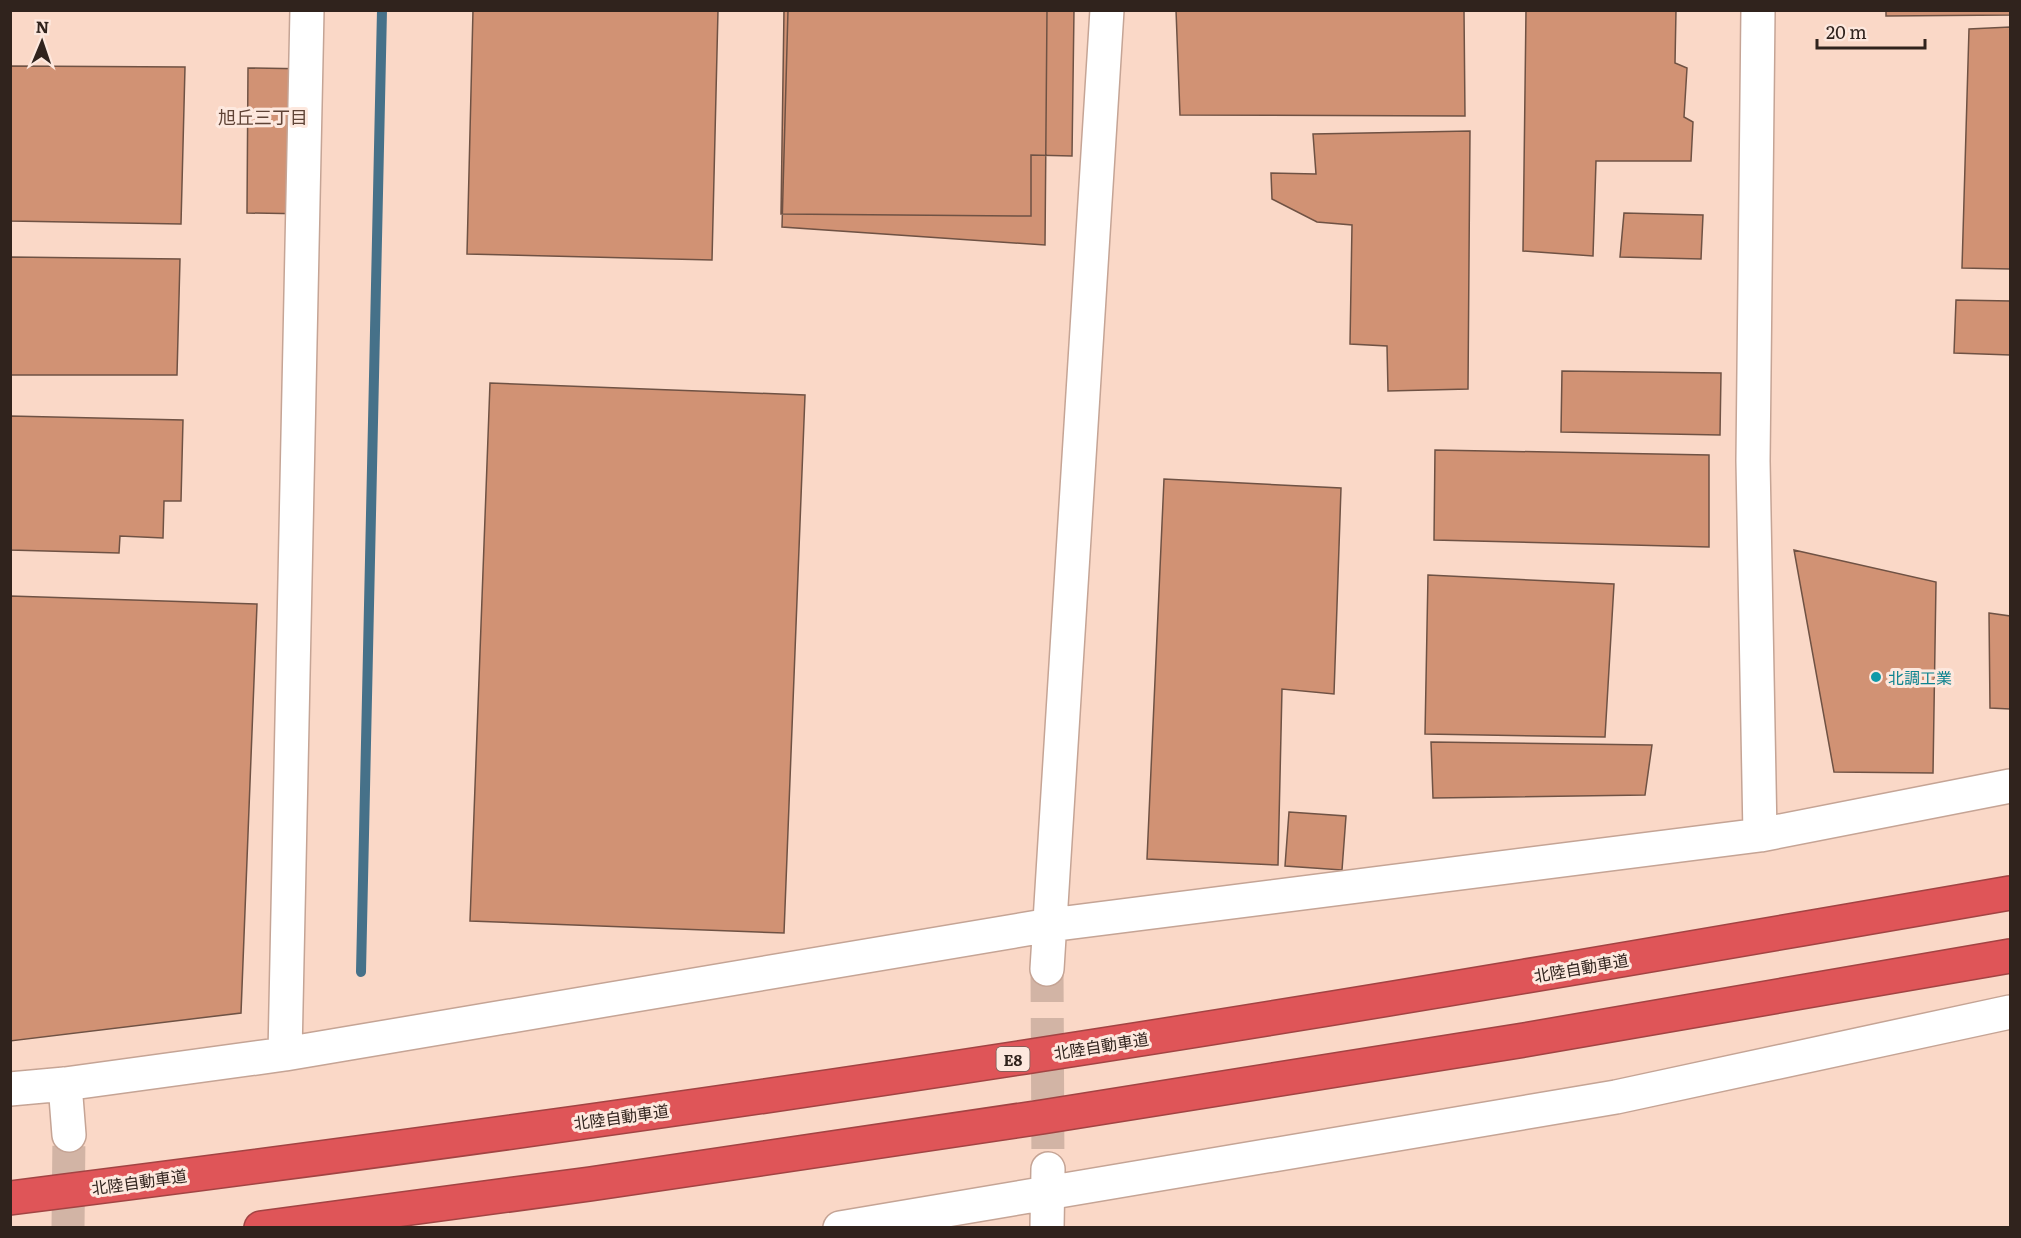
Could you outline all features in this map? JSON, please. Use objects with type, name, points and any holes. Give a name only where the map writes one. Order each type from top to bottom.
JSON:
[{"type":"highway","name":"北陸自動車道","points":[[10,1198],[566,1124],[1024,1057],[1527,976],[2010,893]]},
{"type":"highway","points":[[261,1227],[591,1184],[1042,1117],[1524,1040],[2010,956]]},
{"type":"street","points":[[285,1054],[307,10]]},
{"type":"street","points":[[1047,969],[1107,10]]},
{"type":"street","points":[[1758,10],[1753,461],[1760,835]]},
{"type":"street","points":[[10,1089],[65,1084],[285,1054],[1050,925],[1760,835],[2010,786]]},
{"type":"street","points":[[840,1227],[1048,1181],[1616,1097],[2010,1012]]},
{"type":"street","points":[[65,1084],[69,1135]]},
{"type":"street","points":[[1047,1227],[1048,1181]]},
{"type":"building","points":[[473,10],[718,10],[712,260],[467,254]]},
{"type":"building","points":[[784,10],[1074,10],[1072,156],[1031,155],[1031,216],[781,214]]},
{"type":"building","points":[[788,10],[1047,10],[1045,245],[782,227]]},
{"type":"building","points":[[1176,10],[1464,10],[1465,116],[1180,115]]},
{"type":"building","points":[[1526,10],[1676,10],[1675,63],[1687,68],[1684,117],[1693,122],[1691,161],[1596,161],[1593,256],[1523,251]]},
{"type":"building","points":[[1886,10],[2010,10],[2010,15],[1886,16]]},
{"type":"building","points":[[2010,27],[2010,269],[1962,268],[1969,29]]},
{"type":"building","points":[[10,66],[185,67],[181,224],[10,221]]},
{"type":"building","points":[[248,68],[312,69],[310,214],[247,213]]},
{"type":"building","points":[[1470,131],[1468,389],[1388,391],[1387,346],[1350,344],[1352,225],[1317,222],[1272,199],[1271,173],[1316,174],[1313,134]]},
{"type":"building","points":[[1624,213],[1703,215],[1701,259],[1620,257]]},
{"type":"building","points":[[10,257],[180,259],[177,375],[10,375]]},
{"type":"building","points":[[1956,300],[2010,301],[2010,355],[1954,353]]},
{"type":"building","points":[[1562,371],[1721,373],[1720,435],[1561,432]]},
{"type":"building","points":[[490,383],[805,395],[784,933],[470,921]]},
{"type":"building","points":[[10,416],[183,420],[181,501],[164,501],[163,538],[120,536],[119,553],[10,550]]},
{"type":"building","points":[[1435,450],[1709,455],[1709,547],[1434,540]]},
{"type":"building","points":[[1164,479],[1341,488],[1334,694],[1282,689],[1278,865],[1147,859]]},
{"type":"building","name":"北調工業","points":[[1794,550],[1936,582],[1933,773],[1834,772]]},
{"type":"building","points":[[1428,575],[1614,584],[1605,737],[1425,734]]},
{"type":"building","points":[[10,596],[257,604],[241,1013],[10,1041]]},
{"type":"building","points":[[1989,613],[2010,616],[2010,709],[1990,708]]},
{"type":"building","points":[[1431,742],[1652,745],[1645,795],[1433,798]]},
{"type":"building","points":[[1289,812],[1346,816],[1342,870],[1285,866]]},
{"type":"waterway","points":[[361,972],[382,10]]},
{"type":"tunnel","points":[[1047,969],[1048,1169]]},
{"type":"tunnel","points":[[68,1228],[69,1135]]},
{"type":"place","name":"北調工業","points":[[1876,677]]},
{"type":"district","name":"旭丘三丁目","points":[[263,116]]}]
